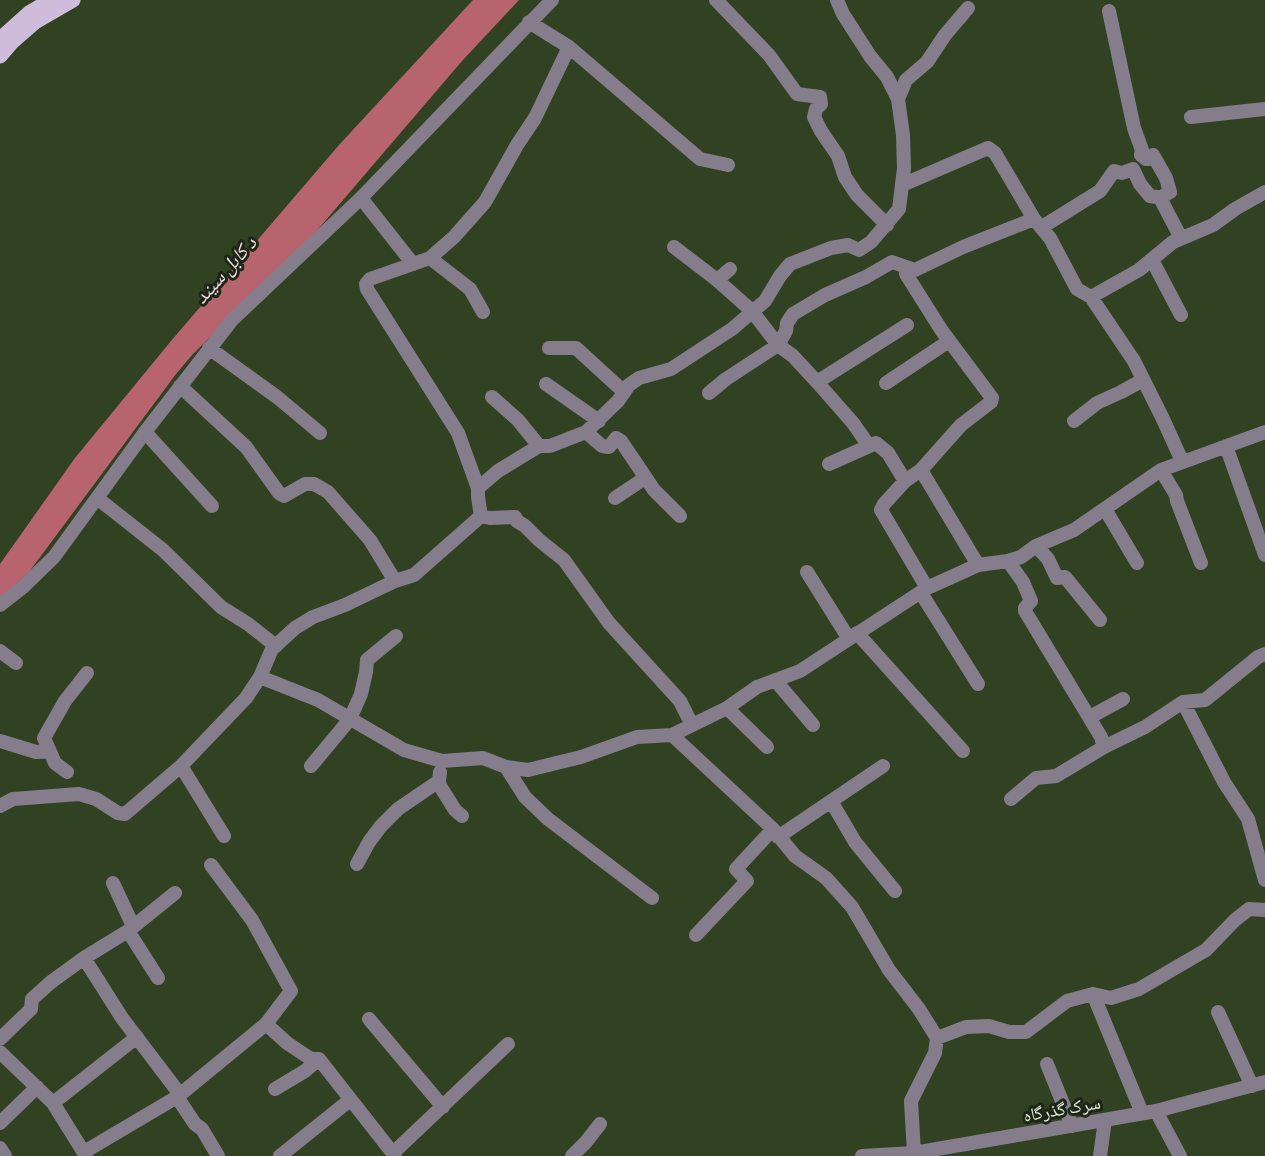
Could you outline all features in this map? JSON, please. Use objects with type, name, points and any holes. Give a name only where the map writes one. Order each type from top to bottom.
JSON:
[{"type":"main road","points":[[0,39],[29,13],[51,0]]},
{"type":"main road","points":[[0,56],[35,22],[73,0]]},
{"type":"street","points":[[0,605],[23,587],[54,557],[208,348],[232,320],[361,198],[552,0]]},
{"type":"street","points":[[716,0],[770,55],[797,94],[820,97],[821,104],[816,109],[814,117],[837,156],[845,177],[857,195],[887,225]]},
{"type":"street","points":[[478,488],[498,471],[539,446],[550,446],[586,432],[618,401],[623,391],[639,378],[671,369],[732,329],[765,301],[790,264],[831,248],[848,245],[859,250],[871,242],[899,209],[904,168],[903,135],[898,99],[887,77],[870,56],[843,14],[837,0]]},
{"type":"street","points":[[898,99],[906,80],[927,62],[945,35],[968,8]]},
{"type":"street","points":[[1108,11],[1134,128],[1142,150],[1141,155],[1146,159],[1150,159],[1153,155],[1166,178],[1170,192],[1160,198],[1181,238]]},
{"type":"street","points":[[529,22],[569,47],[700,159],[728,165]]},
{"type":"street","points":[[481,516],[478,488],[458,433],[366,284],[370,279],[430,258],[454,237],[485,202],[535,118],[569,47]]},
{"type":"street","points":[[1191,117],[1265,109]]},
{"type":"street","points":[[902,185],[988,148],[995,153],[1038,223],[1050,238],[1077,289],[1091,297],[1134,361],[1182,461]]},
{"type":"street","points":[[709,393],[778,345],[793,314],[892,262],[915,270],[963,247],[1038,223],[1100,191],[1114,171],[1122,173],[1133,169],[1140,184],[1150,196],[1163,198]]},
{"type":"street","points":[[1091,297],[1139,270],[1173,242],[1213,225],[1235,208],[1265,192]]},
{"type":"street","points":[[361,198],[413,264]]},
{"type":"street","points":[[674,247],[752,311],[778,345],[793,356],[818,382],[853,423],[869,446]]},
{"type":"street","points":[[430,258],[470,289],[483,312]]},
{"type":"street","points":[[1152,260],[1180,315]]},
{"type":"street","points":[[908,268],[906,274],[950,341],[992,398],[991,402],[961,425],[921,470],[905,481],[881,510],[924,591],[978,684]]},
{"type":"street","points":[[717,280],[730,269]]},
{"type":"street","points":[[818,382],[907,325]]},
{"type":"street","points":[[886,383],[950,341]]},
{"type":"street","points":[[208,348],[277,397],[320,433]]},
{"type":"street","points":[[549,348],[576,348],[623,391]]},
{"type":"street","points":[[1074,421],[1096,403],[1143,380]]},
{"type":"street","points":[[546,384],[598,421]]},
{"type":"street","points":[[180,386],[246,447],[279,493],[284,496],[305,484],[314,484],[328,492],[370,540],[395,581]]},
{"type":"street","points":[[492,397],[518,420],[539,446]]},
{"type":"street","points":[[145,432],[212,506]]},
{"type":"street","points":[[586,432],[602,446],[609,447],[616,438],[621,441],[654,490],[680,516]]},
{"type":"street","points":[[260,677],[318,700],[404,750],[442,761],[483,758],[506,767],[528,770],[581,757],[637,737],[672,735],[727,708],[757,687],[800,671],[924,591],[978,565],[1021,557],[1036,546],[1074,530],[1161,470],[1265,432]]},
{"type":"street","points":[[829,464],[876,443],[881,445],[905,481]]},
{"type":"street","points":[[1226,446],[1265,555]]},
{"type":"street","points":[[921,470],[978,565]]},
{"type":"street","points":[[1161,470],[1176,495],[1201,563]]},
{"type":"street","points":[[615,498],[645,478]]},
{"type":"street","points":[[97,498],[163,550],[221,607],[276,646]]},
{"type":"street","points":[[1105,509],[1137,563]]},
{"type":"street","points":[[0,806],[13,799],[79,794],[96,799],[118,813],[125,814],[181,766],[246,698],[260,677],[272,649],[295,628],[314,617],[395,581],[414,575],[481,516]]},
{"type":"street","points":[[481,516],[515,517],[564,560],[609,623],[681,701],[692,725]]},
{"type":"street","points":[[1036,546],[1048,559],[1057,578],[1065,577],[1100,620]]},
{"type":"street","points":[[1008,561],[1023,582],[1031,601],[1025,611],[1101,736],[1104,747]]},
{"type":"street","points":[[807,572],[853,636],[963,751]]},
{"type":"street","points":[[311,766],[350,719],[361,694],[367,660],[396,636]]},
{"type":"street","points":[[0,651],[16,663]]},
{"type":"street","points":[[1011,799],[1036,778],[1056,776],[1104,747],[1145,727],[1183,702],[1205,700],[1258,657],[1265,654]]},
{"type":"street","points":[[67,772],[55,763],[44,738],[65,700],[87,673]]},
{"type":"street","points":[[775,680],[813,725]]},
{"type":"street","points":[[1089,717],[1123,699]]},
{"type":"street","points":[[1183,702],[1224,782],[1248,819],[1265,880]]},
{"type":"street","points":[[727,708],[767,747]]},
{"type":"street","points":[[672,735],[776,833],[795,856],[826,878],[852,907],[889,970],[919,1009],[937,1038],[935,1053],[911,1101],[914,1153]]},
{"type":"street","points":[[0,741],[36,752],[49,751]]},
{"type":"street","points":[[442,761],[439,781],[454,810],[462,816]]},
{"type":"street","points":[[181,766],[224,836]]},
{"type":"street","points":[[696,935],[747,881],[736,869],[776,833],[831,801],[883,766]]},
{"type":"street","points":[[506,767],[525,798],[548,819],[652,898]]},
{"type":"street","points":[[357,864],[381,826],[409,801],[439,781]]},
{"type":"street","points":[[831,801],[855,842],[896,891]]},
{"type":"street","points":[[0,1052],[52,1103],[85,1154],[178,1095],[266,1024],[291,991],[252,920],[211,865]]},
{"type":"street","points":[[113,883],[131,929],[158,978]]},
{"type":"street","points":[[0,1039],[31,1009],[32,999],[51,982],[131,929],[175,893]]},
{"type":"street","points":[[937,1038],[966,1027],[989,1026],[1009,1032],[1026,1032],[1067,1001],[1093,994],[1111,998],[1139,989],[1206,950],[1249,909],[1265,910]]},
{"type":"street","points":[[84,958],[113,1005],[137,1036],[218,1156]]},
{"type":"street","points":[[1093,994],[1142,1113]]},
{"type":"street","points":[[1218,1012],[1259,1084]]},
{"type":"street","points":[[369,1019],[443,1107]]},
{"type":"street","points":[[266,1024],[287,1043],[311,1059],[319,1059]]},
{"type":"street","points":[[52,1103],[137,1036]]},
{"type":"street","points":[[319,1059],[394,1155],[508,1044]]},
{"type":"street","points":[[275,1089],[319,1059]]},
{"type":"street","points":[[1047,1064],[1072,1126]]},
{"type":"street","name":"سرک گذرگاه","points":[[862,1156],[914,1153],[1156,1111],[1259,1084]]},
{"type":"street","points":[[0,1123],[37,1088]]},
{"type":"street","points":[[280,1156],[350,1100]]},
{"type":"street","points":[[1156,1111],[1180,1156]]},
{"type":"street","points":[[1101,1156],[1106,1120]]},
{"type":"street","points":[[572,1156],[600,1124]]},
{"type":"street","points":[[0,1148],[5,1156]]},
{"type":"shaded area","points":[[473,0],[519,0],[462,61],[308,241],[193,354],[29,572],[0,599],[0,564],[75,458],[171,341],[339,145]]},
{"type":"water label","name":"د کابل سيند","points":[[225,270]]}]
